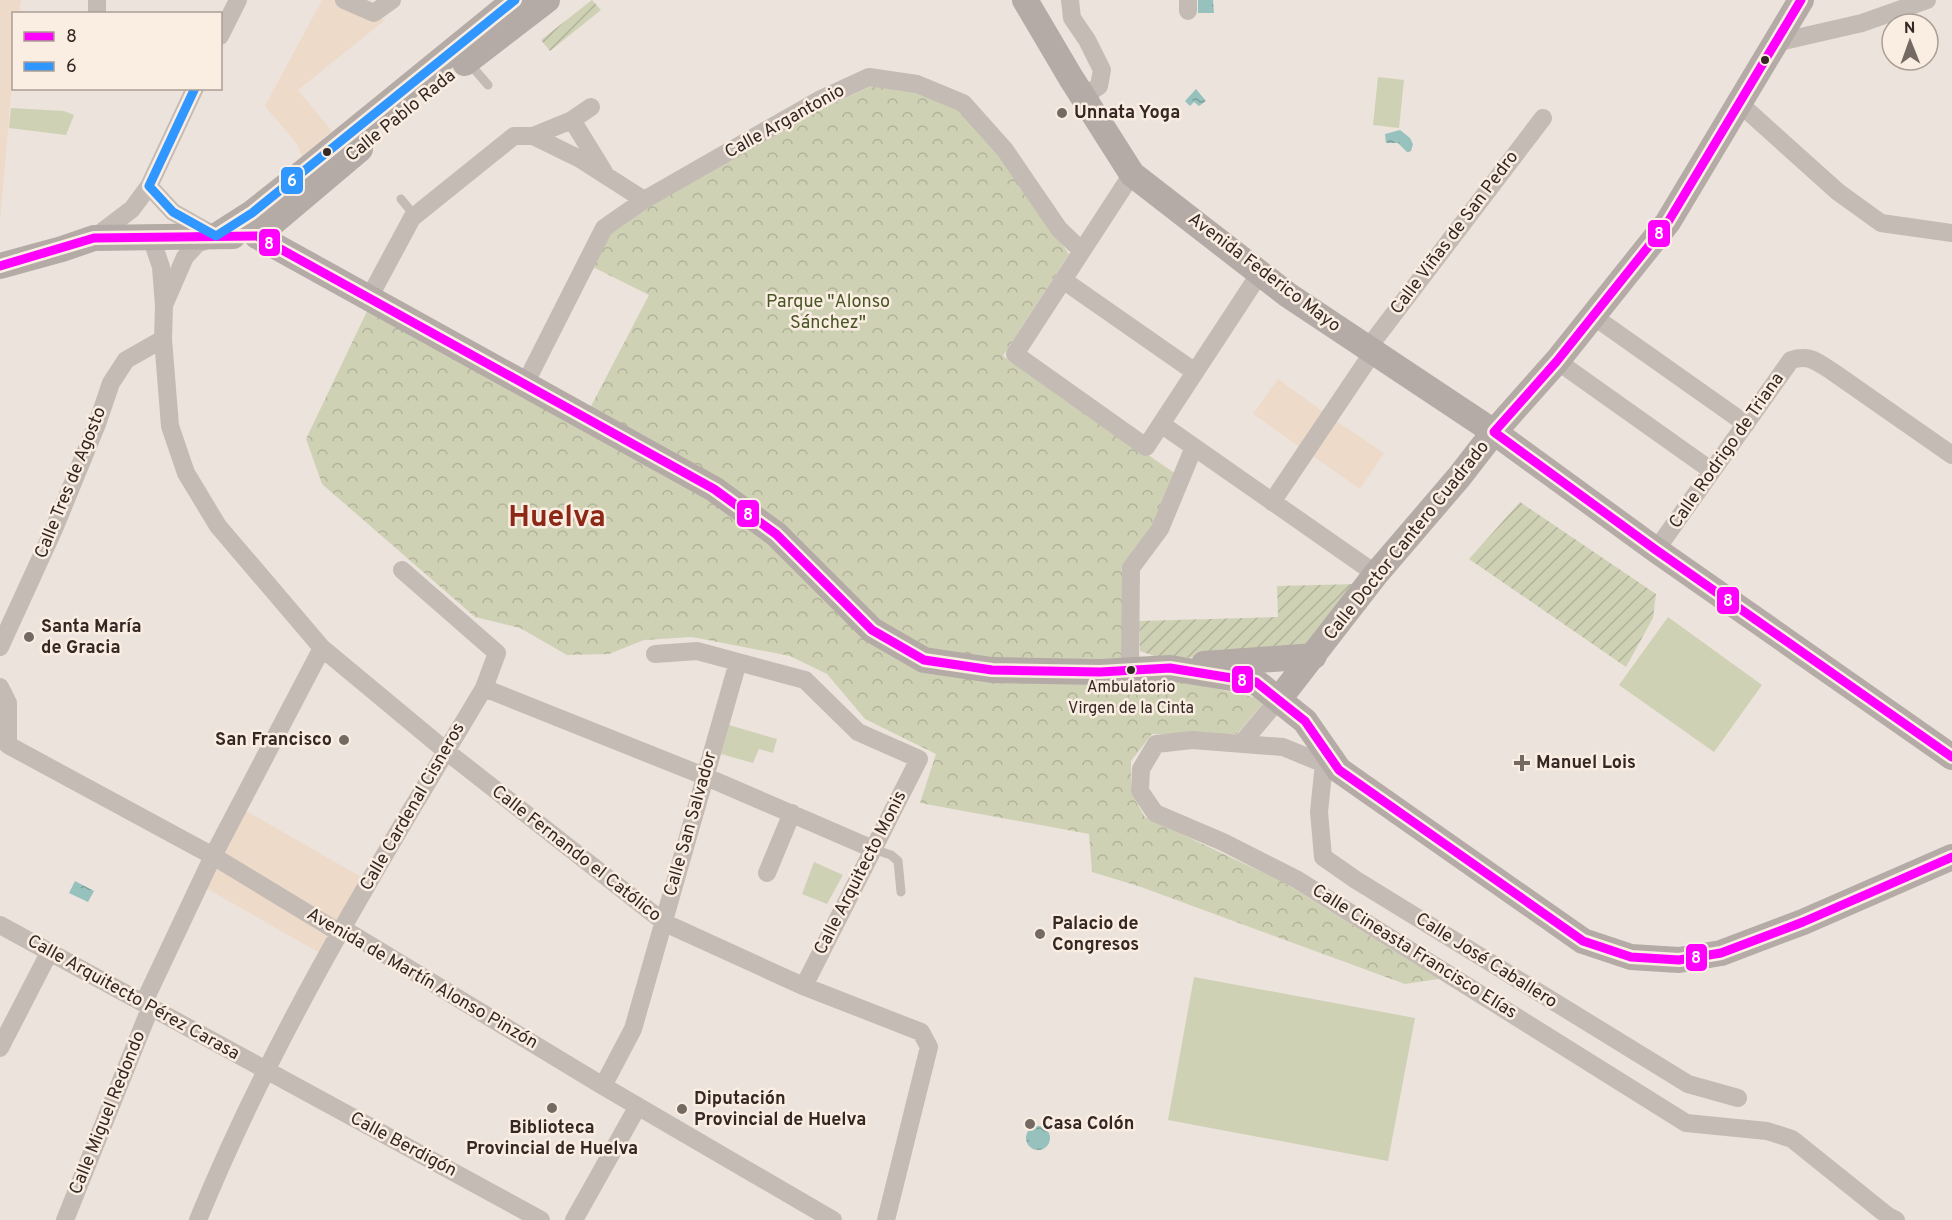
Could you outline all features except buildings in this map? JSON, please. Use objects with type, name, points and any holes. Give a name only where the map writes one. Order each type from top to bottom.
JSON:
[{"type":"street","points":[[222,32],[238,0]]},
{"type":"street","points":[[344,0],[374,13],[392,0]]},
{"type":"street","name":"Calle Pablo Rada","points":[[254,224],[462,54],[515,0]]},
{"type":"street","name":"Calle Pablo Rada","points":[[462,54],[547,0]]},
{"type":"street","name":"Avenida Federico Mayo","points":[[1025,0],[1132,174],[1288,295],[1494,432],[1656,550],[1948,747]]},
{"type":"street","points":[[1070,0],[1072,18],[1087,40],[1102,70],[1099,86],[1077,87]]},
{"type":"street","name":"Calle Doctor Cantero Cuadrado","points":[[1279,699],[1376,574],[1459,477],[1494,432],[1557,361],[1668,222],[1801,0]]},
{"type":"street","points":[[1775,43],[1862,22],[1927,0]]},
{"type":"street","name":"Calle Argantonio","points":[[525,384],[604,228],[644,200],[819,100],[869,77],[917,84],[963,103],[1005,150],[1059,230],[1082,251]]},
{"type":"street","points":[[94,238],[132,209],[149,186],[194,90]]},
{"type":"street","points":[[1739,103],[1838,192],[1881,223],[1952,233]]},
{"type":"street","points":[[369,298],[412,218],[514,136],[533,136],[572,120],[591,107]]},
{"type":"street","name":"Calle Viñas de San Pedro","points":[[1272,502],[1370,350],[1543,118]]},
{"type":"street","points":[[572,120],[606,176]]},
{"type":"street","points":[[533,136],[580,159],[644,200]]},
{"type":"street","points":[[1132,174],[1015,354],[1146,447],[1260,273]]},
{"type":"street","points":[[149,186],[173,212],[216,236]]},
{"type":"street","points":[[164,306],[185,258],[197,244],[254,224],[369,298],[714,489],[776,534],[872,630],[924,660],[992,670],[1100,672],[1314,656]]},
{"type":"street","points":[[0,266],[94,238],[216,236]]},
{"type":"street","points":[[151,237],[160,267],[164,306]]},
{"type":"street","points":[[1063,280],[1195,372]]},
{"type":"street","name":"Calle Fernando el Católico","points":[[164,306],[163,339],[170,426],[186,473],[218,526],[322,648],[446,751],[665,923],[803,986],[921,1032],[929,1047],[886,1220]]},
{"type":"street","points":[[1593,316],[1746,424]]},
{"type":"street","name":"Calle Tres de Agosto","points":[[0,646],[54,529],[97,424],[111,383],[126,360],[163,339]]},
{"type":"street","name":"Calle Rodrigo de Triana","points":[[1656,550],[1791,360],[1802,356],[1813,359],[1833,372],[1952,455]]},
{"type":"street","points":[[1557,361],[1712,471]]},
{"type":"street","points":[[1161,424],[1376,574]]},
{"type":"street","points":[[1130,670],[1131,568],[1160,530],[1194,447]]},
{"type":"street","name":"Calle Cardenal Cisneros","points":[[198,1220],[220,1167],[266,1071],[340,933],[484,688],[497,653],[402,570]]},
{"type":"street","name":"Calle Miguel Redondo","points":[[65,1220],[147,1004],[213,856],[322,648]]},
{"type":"street","points":[[655,654],[697,651],[738,662]]},
{"type":"street","name":"Calle Arquitecto Monis","points":[[738,662],[805,680],[858,732],[919,759],[803,986]]},
{"type":"street","name":"Calle San Salvador","points":[[603,1086],[633,1029],[738,662]]},
{"type":"street","points":[[1170,668],[1256,682],[1305,721],[1332,767],[1583,941],[1631,957],[1679,960],[1721,953],[1803,922],[1952,857]]},
{"type":"street","points":[[0,687],[8,703],[4,748]]},
{"type":"street","points":[[484,688],[704,776],[873,849]]},
{"type":"street","points":[[1241,744],[1279,699]]},
{"type":"street","name":"Calle Cineasta Francisco Elías","points":[[1332,767],[1283,747],[1192,740],[1156,744],[1141,769],[1140,791],[1155,813],[1223,842],[1296,879],[1686,1123],[1767,1131],[1792,1139],[1841,1180],[1896,1220]]},
{"type":"street","name":"Avenida de Martín Alonso Pinzón","points":[[4,748],[213,856],[340,933],[350,933],[603,1086],[833,1220]]},
{"type":"street","name":"Calle José Caballero","points":[[1332,767],[1318,812],[1323,857],[1366,886],[1688,1084],[1738,1098]]},
{"type":"street","points":[[767,873],[792,813]]},
{"type":"street","name":"Calle Arquitecto Pérez Carasa","points":[[0,925],[266,1071]]},
{"type":"street","points":[[0,1048],[50,951]]},
{"type":"street","name":"Calle Berdigón","points":[[266,1071],[541,1220]]},
{"type":"street","points":[[574,1220],[638,1106]]},
{"type":"lane","points":[[462,54],[488,86]]},
{"type":"lane","points":[[402,198],[416,216]]},
{"type":"lane","points":[[873,849],[891,855],[898,861],[901,892]]},
{"type":"green space","points":[[592,0],[601,10],[550,51],[541,40]]},
{"type":"green space","points":[[1378,77],[1404,80],[1399,128],[1373,125]]},
{"type":"green space","name":"Parque \"Alonso Sánchez\"","points":[[872,86],[916,92],[959,110],[1005,163],[1069,254],[1003,356],[1176,474],[1154,522],[1123,568],[1123,664],[995,663],[925,653],[589,410],[649,295],[593,267],[608,234],[644,209],[813,113]]},
{"type":"green space","points":[[11,108],[64,111],[74,115],[66,135],[9,128]]},
{"type":"green space","points":[[368,309],[707,494],[923,668],[1175,679],[1266,700],[1237,734],[1152,734],[1131,761],[1131,793],[1145,817],[1283,882],[1439,979],[1405,984],[1141,887],[1092,872],[1089,834],[920,803],[936,754],[865,719],[827,674],[790,656],[692,637],[644,640],[609,654],[567,655],[520,628],[475,617],[322,484],[306,439]]},
{"type":"green space","points":[[1520,502],[1656,594],[1653,618],[1626,667],[1469,559]]},
{"type":"green space","points":[[1357,584],[1301,651],[1163,659],[1140,651],[1139,621],[1278,617],[1277,586]]},
{"type":"green space","points":[[1668,617],[1762,685],[1714,752],[1619,685]]},
{"type":"green space","points":[[729,725],[777,739],[773,753],[759,749],[753,763],[721,754]]},
{"type":"green space","points":[[814,862],[843,875],[827,904],[802,894]]},
{"type":"green space","points":[[1194,977],[1415,1018],[1388,1161],[1168,1120]]},
{"type":"shaded area","points":[[0,0],[21,0],[19,12],[12,12],[12,85],[0,221]]},
{"type":"shaded area","points":[[322,0],[344,0],[385,20],[298,90],[332,131],[302,156],[298,145],[265,106]]},
{"type":"shaded area","points":[[1278,379],[1384,453],[1360,489],[1253,414]]},
{"type":"shaded area","points":[[246,811],[370,882],[328,955],[318,952],[199,884]]},
{"type":"water","points":[[1198,0],[1213,0],[1214,13],[1198,13]]},
{"type":"water","points":[[1196,89],[1206,101],[1199,106],[1194,102],[1190,106],[1185,101]]},
{"type":"water","points":[[1400,130],[1410,138],[1413,144],[1411,151],[1407,152],[1398,143],[1386,143],[1385,134]]},
{"type":"water","points":[[75,881],[94,891],[88,902],[69,893]]},
{"type":"water","points":[[1038,1126],[1047,1129],[1050,1138],[1047,1147],[1038,1150],[1029,1147],[1026,1138],[1029,1129]]},
{"type":"transit line","name":"6","points":[[194,90],[149,186],[173,212],[216,236],[252,213],[515,0]]},
{"type":"transit line","name":"8","points":[[1801,0],[1668,222],[1557,361],[1494,432],[1656,550],[1952,757]]},
{"type":"transit line","name":"8","points":[[0,266],[94,238],[257,236],[714,489],[776,534],[872,630],[924,660],[992,670],[1100,672],[1170,668],[1256,682],[1305,721],[1339,770],[1583,941],[1631,957],[1679,960],[1721,953],[1803,922],[1952,857]]},
{"type":"place","name":"Unnata Yoga","points":[[1062,113]]},
{"type":"place","name":"Santa María de Gracia","points":[[29,637]]},
{"type":"place","name":"Ambulatorio Virgen de la Cinta","points":[[1131,670]]},
{"type":"place","name":"San Francisco","points":[[344,740]]},
{"type":"place","name":"Manuel Lois","points":[[1522,763]]},
{"type":"place","name":"Palacio de Congresos","points":[[1040,934]]},
{"type":"place","name":"Biblioteca Provincial de Huelva","points":[[552,1108]]},
{"type":"place","name":"Diputación Provincial de Huelva","points":[[682,1109]]},
{"type":"place","name":"Casa Colón","points":[[1030,1124]]},
{"type":"district","name":"Huelva","points":[[557,518]]}]
